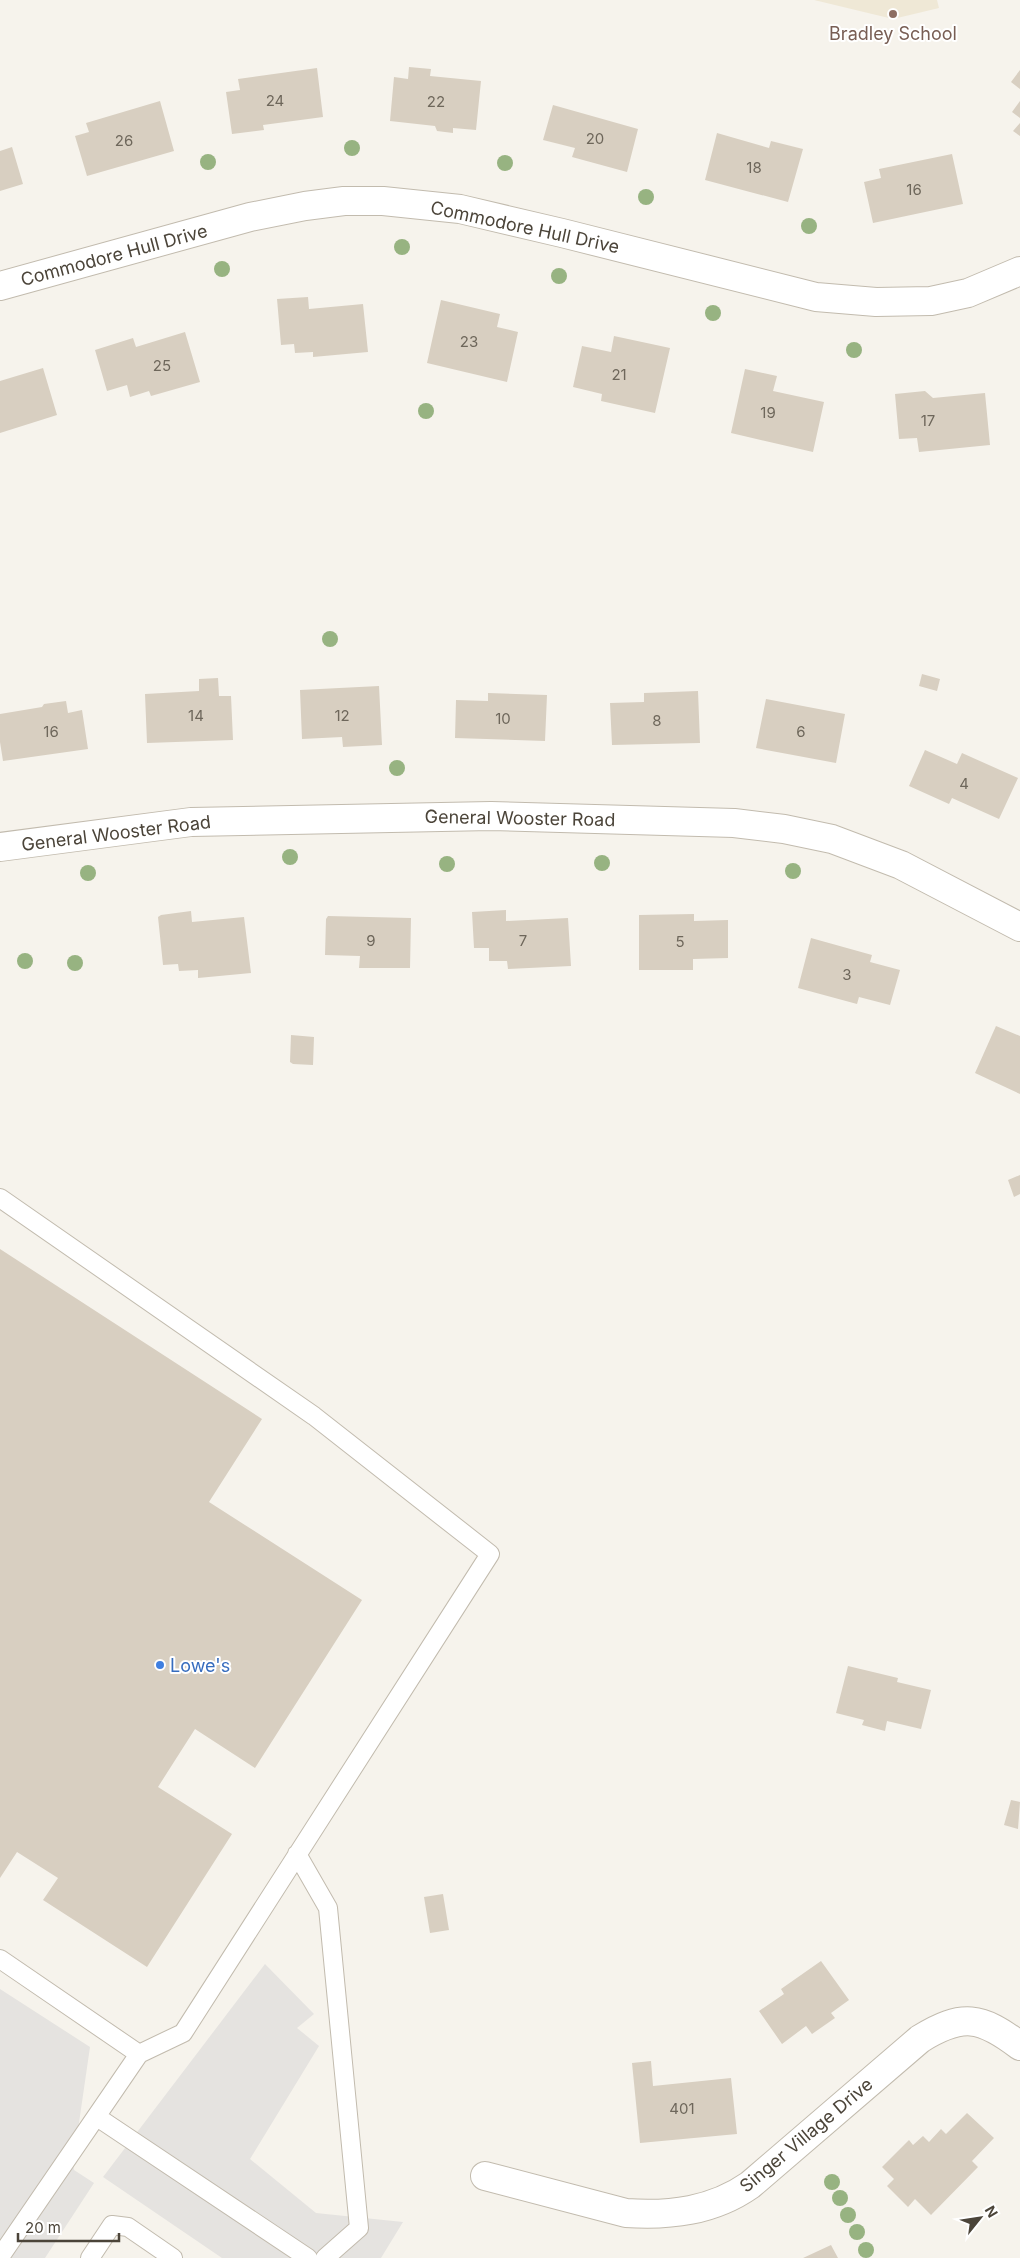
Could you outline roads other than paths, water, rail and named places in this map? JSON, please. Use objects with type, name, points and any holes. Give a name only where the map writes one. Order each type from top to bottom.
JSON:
[{"type":"street","name":"Commodore Hull Drive","points":[[0,286],[250,217],[305,206],[344,201],[426,204],[460,210],[562,233],[816,297],[876,302],[931,301],[968,293],[1020,271]]},
{"type":"street","name":"General Wooster Road","points":[[0,848],[191,822],[491,816],[734,823],[784,829],[832,839],[901,865],[1020,928]]},
{"type":"street","name":"Singer Village Drive","points":[[486,2176],[626,2213],[678,2213],[700,2208],[726,2198],[750,2185],[920,2040],[936,2029],[953,2022],[986,2024],[997,2028],[1020,2046]]},
{"type":"lane","points":[[0,1198],[314,1416],[490,1554],[183,2032],[139,2054],[0,2257]]},
{"type":"lane","points":[[297,1854],[328,1908],[359,2228],[325,2258]]},
{"type":"lane","points":[[0,1959],[139,2054]]},
{"type":"lane","points":[[97,2117],[308,2258]]},
{"type":"lane","points":[[90,2258],[112,2226],[128,2227],[173,2258]]},
{"type":"place","name":"Bradley School","points":[[893,14]]},
{"type":"place","name":"Lowe's","points":[[160,1665]]}]
